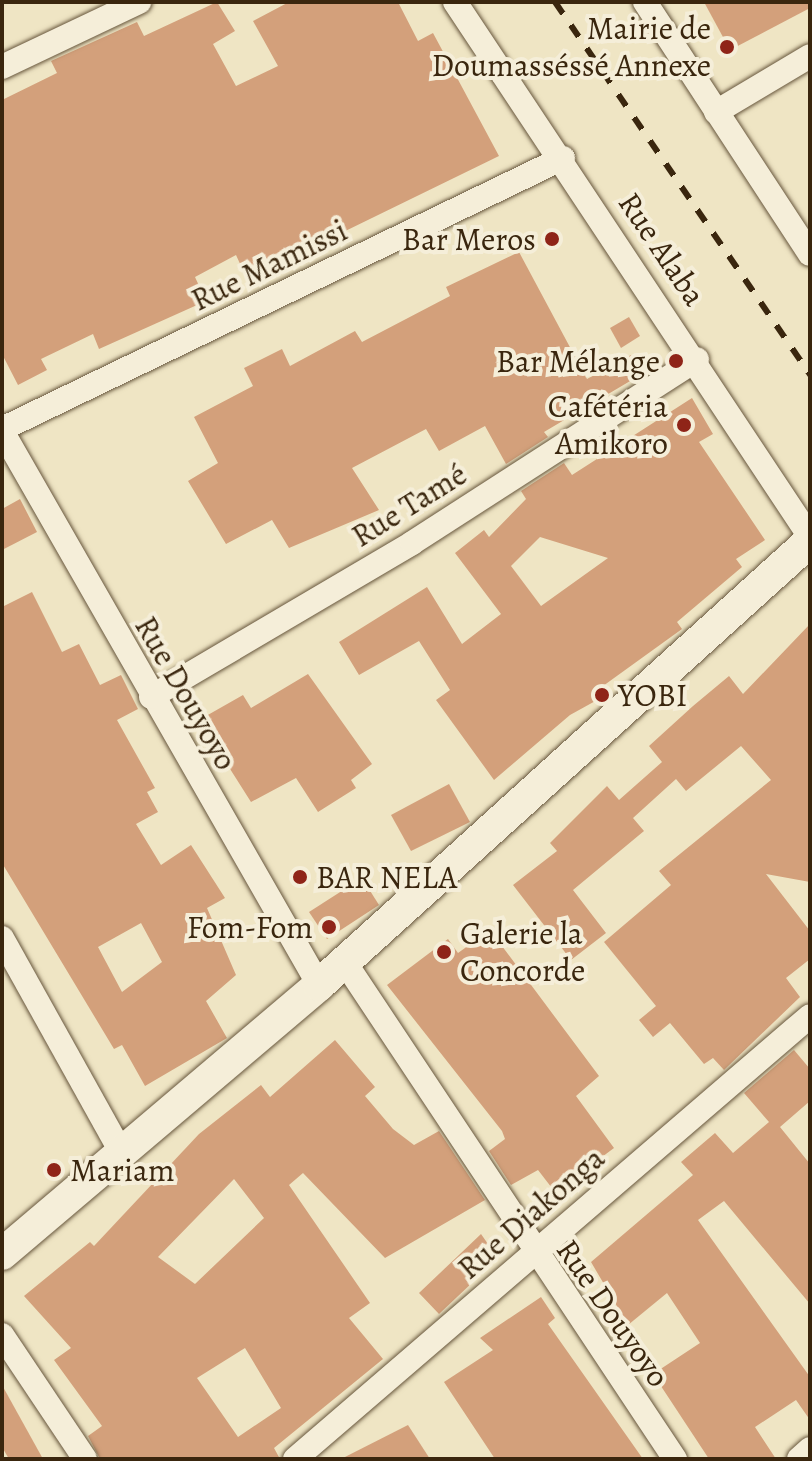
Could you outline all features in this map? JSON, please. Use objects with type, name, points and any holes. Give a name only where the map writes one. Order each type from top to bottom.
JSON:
[{"type":"main road","points":[[2,1254],[120,1150],[319,985],[810,539]]},
{"type":"street","points":[[2,67],[139,2]]},
{"type":"street","name":"Rue Alaba","points":[[455,2],[697,359],[810,539]]},
{"type":"street","points":[[645,2],[810,254]]},
{"type":"street","points":[[716,112],[810,56]]},
{"type":"street","name":"Rue Mamissi","points":[[2,430],[563,158]]},
{"type":"street","name":"Rue Tamé","points":[[151,697],[412,543],[697,359]]},
{"type":"street","name":"Rue Douyoyo","points":[[2,430],[151,697],[319,985]]},
{"type":"street","points":[[2,938],[120,1150]]},
{"type":"street","name":"Rue Douyoyo","points":[[344,961],[533,1253],[675,1459]]},
{"type":"street","name":"Rue Diakonga","points":[[295,1459],[810,1016]]},
{"type":"street","points":[[2,1335],[85,1459]]},
{"type":"street","points":[[799,1459],[810,1449]]},
{"type":"building","points":[[217,2],[235,31],[213,44],[236,86],[278,66],[253,21],[289,2],[398,2],[418,41],[433,33],[499,156],[247,279],[236,255],[195,277],[206,301],[99,349],[93,334],[41,359],[47,370],[18,385],[2,354],[2,100],[57,73],[51,61],[137,22],[144,36]]},
{"type":"building","points":[[704,2],[810,2],[810,8],[730,50]]},
{"type":"building","points":[[519,252],[587,379],[631,355],[642,374],[544,432],[548,437],[506,464],[485,426],[439,451],[426,429],[352,468],[379,510],[289,548],[272,520],[226,544],[188,481],[218,463],[194,417],[253,386],[244,368],[282,349],[290,366],[355,331],[362,342],[450,296],[446,287]]},
{"type":"building","points":[[629,317],[640,336],[621,348],[610,328]]},
{"type":"building","points":[[692,398],[713,434],[699,442],[765,540],[736,559],[742,567],[677,622],[682,629],[603,686],[608,694],[570,715],[494,780],[436,700],[450,690],[419,641],[359,675],[339,642],[427,587],[462,644],[501,614],[455,553],[484,530],[489,537],[526,499],[521,491],[564,463],[572,475]],"holes":[[[540,537],[608,558],[541,606],[511,566]]]},
{"type":"building","points":[[20,499],[37,532],[2,550],[2,509]]},
{"type":"building","points":[[32,592],[62,652],[79,644],[100,685],[121,675],[138,709],[117,720],[155,788],[147,792],[158,812],[136,824],[161,865],[191,845],[225,898],[207,908],[236,975],[206,1001],[227,1038],[145,1086],[122,1045],[114,1049],[2,863],[2,607]],"holes":[[[141,923],[162,962],[122,992],[98,947]]]},
{"type":"building","points":[[810,624],[810,882],[766,874],[810,931],[810,959],[786,978],[800,997],[724,1070],[713,1058],[704,1064],[670,1023],[653,1037],[639,1020],[656,1006],[604,942],[671,885],[659,871],[771,780],[741,746],[686,791],[676,779],[633,818],[644,831],[573,890],[606,933],[571,960],[513,885],[557,851],[550,843],[607,786],[619,800],[662,762],[649,746],[693,706],[729,676],[743,694]]},
{"type":"building","points":[[308,674],[372,764],[351,780],[356,788],[318,812],[296,778],[251,802],[199,720],[243,695],[251,708]]},
{"type":"building","points":[[449,784],[470,822],[411,851],[391,815]]},
{"type":"building","points":[[362,878],[379,905],[327,939],[309,912]]},
{"type":"building","points":[[490,930],[599,1076],[576,1096],[614,1148],[555,1192],[538,1170],[511,1185],[489,1151],[505,1139],[502,1131],[387,985],[448,939],[458,953]]},
{"type":"building","points":[[335,1040],[375,1087],[365,1096],[393,1129],[414,1145],[439,1131],[485,1200],[385,1258],[303,1173],[289,1185],[370,1303],[349,1318],[383,1359],[274,1448],[280,1459],[100,1459],[88,1436],[102,1426],[54,1360],[71,1348],[24,1296],[90,1242],[94,1246],[199,1134],[261,1085],[270,1097]],"holes":[[[234,1179],[264,1218],[195,1284],[158,1257]],[[245,1348],[281,1408],[238,1437],[197,1378]]]},
{"type":"building","points":[[794,1050],[810,1069],[810,1101],[780,1127],[810,1164],[810,1304],[724,1201],[698,1220],[810,1377],[810,1420],[796,1400],[755,1427],[776,1459],[709,1459],[653,1374],[700,1343],[667,1293],[628,1325],[591,1262],[693,1175],[681,1162],[715,1133],[733,1153],[769,1122],[744,1093]]},
{"type":"building","points":[[481,1234],[495,1254],[467,1273],[474,1281],[439,1314],[419,1293]]},
{"type":"building","points":[[541,1297],[555,1318],[548,1324],[643,1459],[495,1459],[444,1382],[493,1350],[480,1338]]},
{"type":"building","points":[[2,1385],[43,1459],[9,1459],[2,1447]]},
{"type":"building","points":[[408,1425],[430,1459],[341,1459]]},
{"type":"railway","points":[[555,2],[810,375]]},
{"type":"place","name":"Mairie de Doumasséssé Annexe","points":[[727,47]]},
{"type":"place","name":"Bar Meros","points":[[552,239]]},
{"type":"place","name":"Bar Mélange","points":[[676,361]]},
{"type":"place","name":"Cafétéria Amikoro","points":[[684,425]]},
{"type":"place","name":"YOBI","points":[[602,695]]},
{"type":"place","name":"BAR NELA","points":[[300,877]]},
{"type":"place","name":"Fom-Fom","points":[[329,927]]},
{"type":"place","name":"Galerie la Concorde","points":[[444,952]]},
{"type":"place","name":"Mariam","points":[[54,1170]]}]
